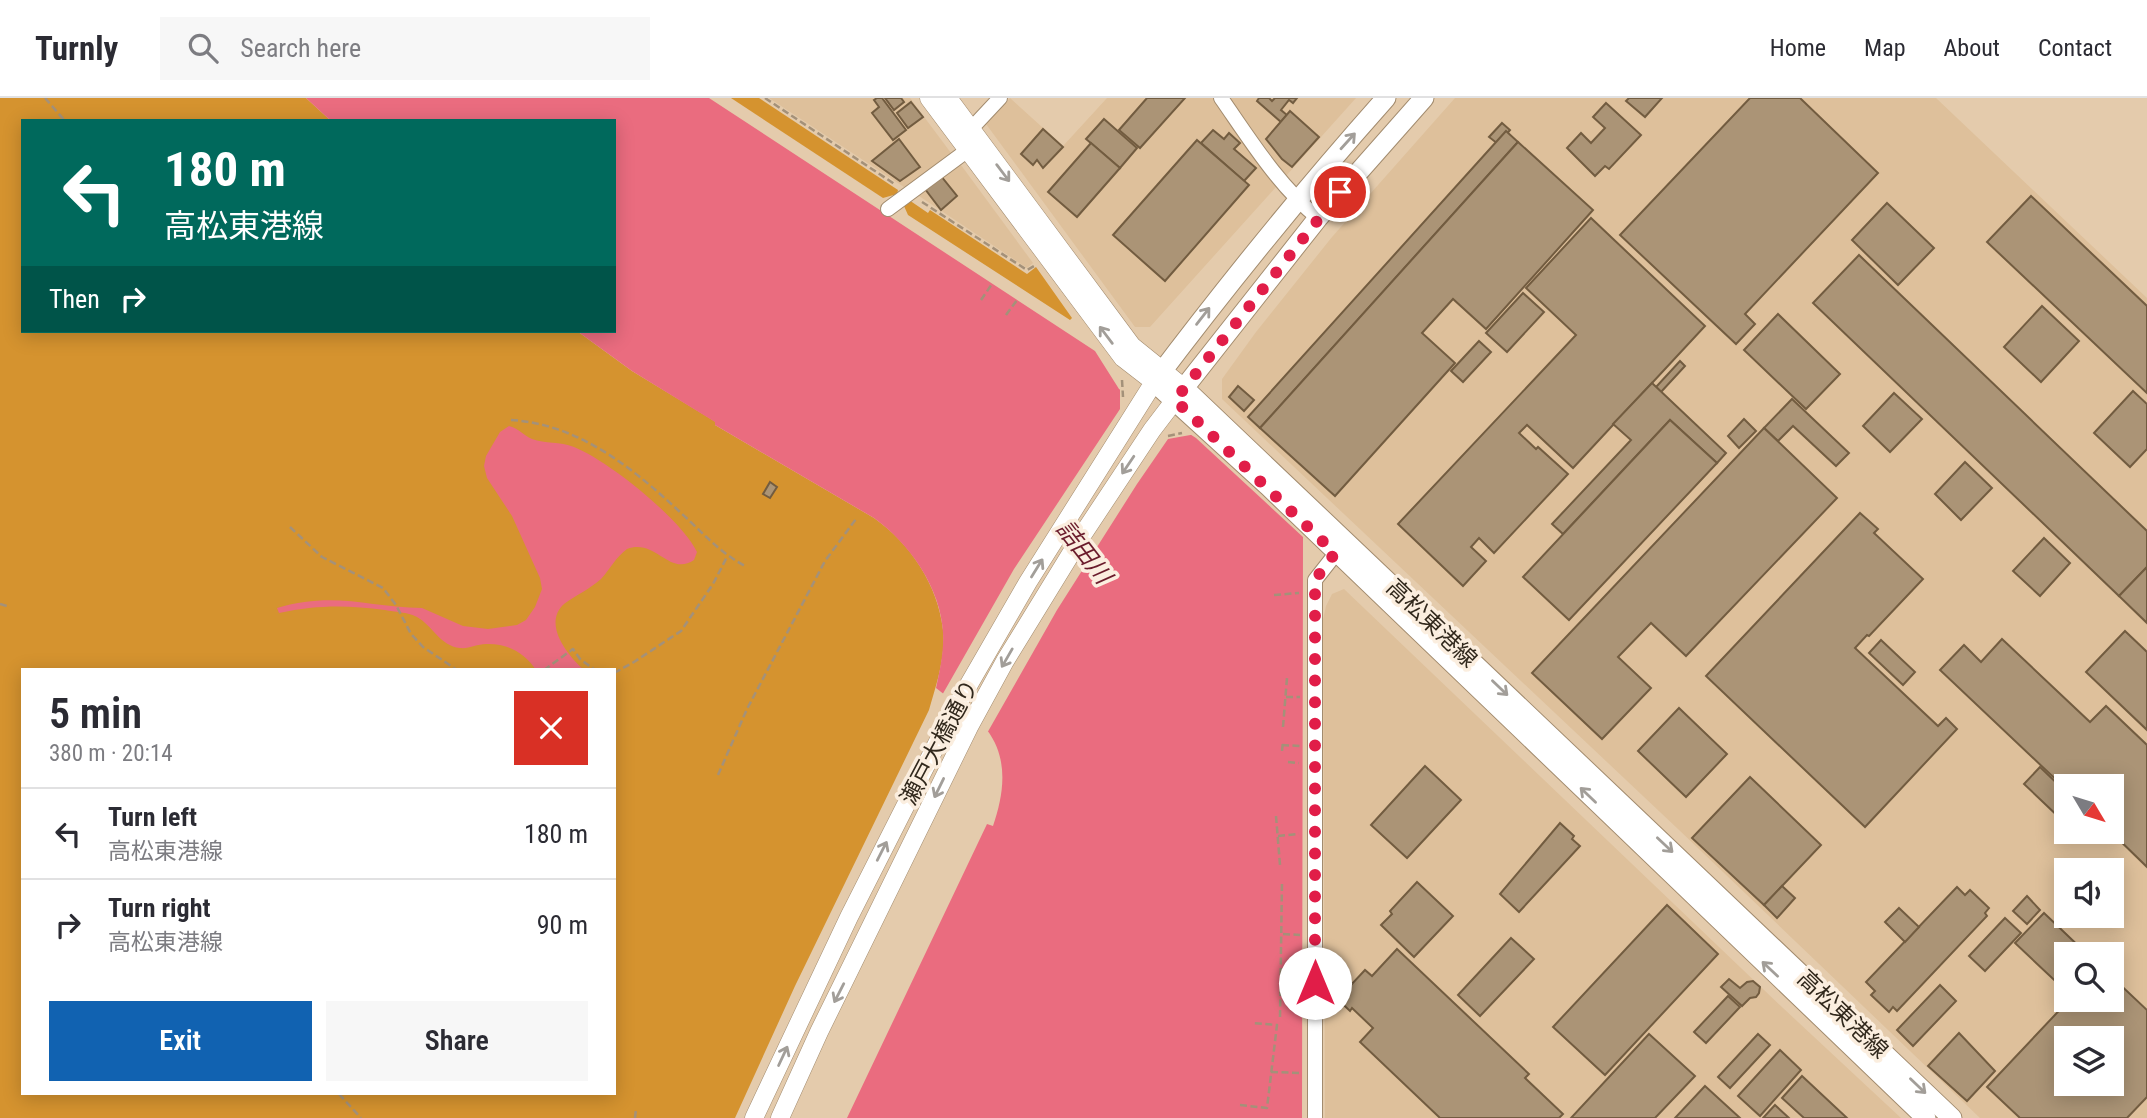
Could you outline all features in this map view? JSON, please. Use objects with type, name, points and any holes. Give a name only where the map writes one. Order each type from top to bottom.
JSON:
[{"type":"main road","points":[[1155,383],[1296,200],[1386,98]]},
{"type":"main road","points":[[1176,399],[1318,218],[1424,98]]},
{"type":"main road","name":"高松東港線","points":[[1155,383],[1341,547],[1952,1118]]},
{"type":"main road","name":"高松東港線","points":[[1341,547],[1926,1118]]},
{"type":"street","points":[[929,98],[973,140]]},
{"type":"street","points":[[948,98],[973,140],[1132,346],[1155,383]]},
{"type":"street","points":[[888,209],[973,140],[1000,98]]},
{"type":"street","points":[[1222,98],[1282,185],[1318,218]]},
{"type":"street","name":"瀬戸大橋通り","points":[[754,1118],[849,917],[953,712],[1028,582],[1155,383]]},
{"type":"street","name":"瀬戸大橋通り","points":[[780,1118],[819,1032],[969,727],[1005,661],[1069,555],[1124,471],[1176,399]]},
{"type":"street","points":[[1315,1118],[1315,580],[1341,547]]},
{"type":"path","points":[[45,98],[63,119]]},
{"type":"path","points":[[981,300],[992,284]]},
{"type":"path","points":[[1006,315],[1017,300]]},
{"type":"path","points":[[511,420],[548,425],[604,452],[650,484],[727,557],[747,568]]},
{"type":"path","points":[[718,775],[747,709],[825,561],[856,519]]},
{"type":"path","points":[[290,527],[322,557],[383,588],[396,605],[411,634],[423,647],[454,668]]},
{"type":"path","points":[[616,672],[681,631],[713,584],[727,557]]},
{"type":"path","points":[[1274,595],[1303,593]]},
{"type":"path","points":[[0,604],[10,607]]},
{"type":"path","points":[[547,668],[573,649],[580,659],[593,668]]},
{"type":"path","points":[[1283,727],[1287,678]]},
{"type":"path","points":[[1286,697],[1303,697]]},
{"type":"path","points":[[1282,751],[1282,743],[1303,747]]},
{"type":"path","points":[[1288,762],[1302,764]]},
{"type":"path","points":[[1276,816],[1280,865]]},
{"type":"path","points":[[1278,836],[1302,834]]},
{"type":"path","points":[[1280,1017],[1282,882]]},
{"type":"path","points":[[1283,934],[1302,935]]},
{"type":"path","points":[[1240,1105],[1267,1108],[1277,1025],[1252,1023]]},
{"type":"path","points":[[1271,1072],[1302,1073]]},
{"type":"path","points":[[340,1095],[361,1118]]},
{"type":"path","points":[[635,1118],[636,1109]]},
{"type":"shaded area","points":[[0,98],[306,98],[329,119],[21,119],[21,333],[580,333],[632,371],[716,422],[715,425],[874,518],[899,540],[920,566],[935,597],[944,640],[942,661],[929,710],[795,986],[735,1118],[0,1118]]},
{"type":"shaded area","points":[[731,98],[759,98],[898,190],[897,194],[883,198]]},
{"type":"shaded area","points":[[769,98],[910,98],[951,153],[907,189]]},
{"type":"shaded area","points":[[1010,98],[1063,146],[1107,98],[1213,98],[1276,187],[1150,327],[1135,327],[986,124]]},
{"type":"shaded area","points":[[1229,98],[1356,98],[1286,176]]},
{"type":"shaded area","points":[[1455,98],[1936,98],[2147,298],[2147,1118],[1980,1118],[1222,399],[1222,379],[1332,237]]},
{"type":"shaded area","points":[[958,161],[1033,263],[1027,268],[916,194]]},
{"type":"shaded area","points":[[909,200],[928,213],[930,210],[1027,274],[1036,267],[1072,318],[1070,320],[908,215],[904,206]]},
{"type":"shaded area","points":[[1344,589],[1901,1118],[1325,1118],[1323,620],[1332,594]]},
{"type":"water","name":"詰田川","points":[[306,98],[709,98],[1095,351],[1119,389],[1196,438],[1303,537],[1302,1118],[847,1118],[987,824],[993,826],[1000,802],[1001,765],[994,741],[970,713],[936,688],[943,633],[941,616],[930,583],[899,540],[874,518],[715,425],[715,422],[632,371],[580,333],[616,333],[616,119],[329,119]]},
{"type":"water","points":[[509,426],[532,439],[563,444],[589,454],[643,492],[676,524],[697,552],[694,560],[677,564],[646,548],[627,549],[601,579],[564,604],[558,612],[556,630],[571,657],[582,668],[535,668],[521,654],[501,645],[483,644],[463,648],[453,646],[417,617],[405,613],[371,608],[332,607],[279,613],[277,608],[297,603],[333,600],[422,608],[463,626],[488,629],[517,625],[526,620],[542,589],[540,578],[512,516],[487,478],[484,466],[486,456],[500,432]]},
{"type":"pier","points":[[1120,385],[1196,434],[1168,439],[1057,610],[986,735],[941,697],[1014,569],[1120,409]]},
{"type":"building","points":[[882,98],[906,130],[893,140],[872,113],[879,107],[874,100]]},
{"type":"building","points":[[885,98],[901,98],[904,102],[894,110]]},
{"type":"building","points":[[1147,98],[1185,98],[1140,148],[1119,130]]},
{"type":"building","points":[[1259,98],[1269,98],[1272,101],[1275,98],[1297,98],[1293,103],[1289,100],[1281,110],[1287,115],[1281,122],[1257,101]]},
{"type":"building","points":[[1629,98],[1662,98],[1645,117],[1626,101]]},
{"type":"building","points":[[1750,98],[1800,98],[1878,173],[1745,314],[1755,324],[1736,344],[1620,235]]},
{"type":"building","points":[[911,102],[923,117],[908,128],[897,113]]},
{"type":"building","points":[[1606,103],[1641,135],[1609,169],[1605,166],[1595,176],[1567,148],[1581,133],[1591,143],[1605,128],[1593,117]]},
{"type":"building","points":[[1290,111],[1319,137],[1292,167],[1266,139]]},
{"type":"building","points":[[1104,119],[1137,148],[1120,168],[1086,139]]},
{"type":"building","points":[[1502,123],[1510,130],[1498,144],[1489,137]]},
{"type":"building","points":[[1043,129],[1063,147],[1043,168],[1037,160],[1033,165],[1021,154]]},
{"type":"building","points":[[1213,130],[1224,139],[1229,133],[1240,143],[1234,149],[1256,168],[1244,181],[1201,143]]},
{"type":"building","points":[[1506,131],[1518,142],[1260,428],[1248,417]]},
{"type":"building","points":[[899,139],[920,167],[900,181],[872,161]]},
{"type":"building","points":[[1197,140],[1249,185],[1165,281],[1113,235]]},
{"type":"building","points":[[1518,142],[1593,210],[1486,329],[1453,299],[1422,333],[1455,363],[1335,496],[1260,428]]},
{"type":"building","points":[[1091,143],[1120,168],[1077,217],[1048,192]]},
{"type":"building","points":[[941,176],[957,196],[941,210],[925,189]]},
{"type":"building","points":[[2031,196],[2147,306],[2147,393],[1987,242]]},
{"type":"building","points":[[1887,203],[1934,248],[1898,285],[1852,240]]},
{"type":"building","points":[[1591,218],[1705,326],[1573,468],[1527,425],[1519,433],[1568,474],[1494,553],[1479,538],[1471,547],[1486,561],[1463,586],[1398,524],[1576,335],[1526,288]]},
{"type":"building","points":[[1859,255],[2147,531],[2147,567],[2119,596],[1813,303]]},
{"type":"building","points":[[1523,293],[1544,312],[1507,352],[1486,333]]},
{"type":"building","points":[[2042,306],[2079,341],[2041,382],[2004,347]]},
{"type":"building","points":[[1778,314],[1840,374],[1806,409],[1744,350]]},
{"type":"building","points":[[1479,341],[1491,352],[1463,382],[1451,371]]},
{"type":"building","points":[[1680,361],[1685,366],[1661,392],[1656,387]]},
{"type":"building","points":[[1652,383],[1726,453],[1717,463],[1670,420],[1563,534],[1552,524],[1631,440],[1613,424]]},
{"type":"building","points":[[1238,386],[1254,400],[1244,411],[1229,397]]},
{"type":"building","points":[[2133,391],[2147,404],[2147,449],[2130,467],[2094,433]]},
{"type":"building","points":[[1894,393],[1922,419],[1890,452],[1863,426]]},
{"type":"building","points":[[1792,399],[1849,453],[1836,466],[1793,426],[1778,441],[1764,428]]},
{"type":"building","points":[[1744,419],[1756,431],[1739,448],[1728,436]]},
{"type":"building","points":[[1670,420],[1717,463],[1569,620],[1523,577]]},
{"type":"building","points":[[1764,428],[1837,498],[1686,656],[1651,623],[1618,657],[1651,688],[1602,739],[1532,673]]},
{"type":"building","points":[[1965,462],[1992,488],[1961,520],[1935,494]]},
{"type":"building","points":[[770,482],[777,487],[770,498],[763,494]]},
{"type":"building","points":[[1860,513],[1878,529],[1874,533],[1923,579],[1855,648],[1938,726],[1946,718],[1957,729],[1865,827],[1706,676]]},
{"type":"building","points":[[2044,538],[2070,563],[2040,596],[2013,571]]},
{"type":"building","points":[[2147,567],[2147,623],[2119,596]]},
{"type":"building","points":[[2125,631],[2147,652],[2147,730],[2086,672]]},
{"type":"building","points":[[2002,639],[2090,722],[2106,706],[2147,745],[2147,867],[2123,844],[2124,774],[2054,774],[2054,778],[1940,670],[1964,645],[1981,662]]},
{"type":"building","points":[[1881,640],[1915,672],[1903,685],[1869,653]]},
{"type":"building","points":[[1679,708],[1727,754],[1686,797],[1638,751]]},
{"type":"building","points":[[1425,766],[1461,800],[1407,858],[1371,825]]},
{"type":"building","points":[[2040,767],[2054,780],[2054,812],[2024,784]]},
{"type":"building","points":[[1750,777],[1821,845],[1764,905],[1692,838]]},
{"type":"building","points":[[1560,823],[1580,846],[1519,912],[1500,894]]},
{"type":"building","points":[[1417,882],[1453,916],[1414,957],[1381,925]]},
{"type":"building","points":[[1782,886],[1795,898],[1777,918],[1764,905]]},
{"type":"building","points":[[1957,887],[1965,895],[1970,890],[1989,908],[1985,913],[1987,916],[1897,1011],[1893,1007],[1889,1012],[1871,995],[1875,991],[1866,982]]},
{"type":"building","points":[[2027,896],[2040,910],[2027,924],[2013,911]]},
{"type":"building","points":[[1667,905],[1718,954],[1605,1075],[1553,1027]]},
{"type":"building","points":[[1899,908],[1919,927],[1905,942],[1885,922]]},
{"type":"building","points":[[2044,913],[2054,923],[2054,928],[2060,928],[2074,942],[2054,942],[2054,980],[2015,943]]},
{"type":"building","points":[[2005,918],[2021,933],[1985,971],[1969,956]]},
{"type":"building","points":[[1511,938],[1534,959],[1480,1016],[1458,995]]},
{"type":"building","points":[[1397,949],[1529,1074],[1525,1078],[1563,1114],[1559,1118],[1440,1118],[1360,1042],[1373,1028],[1333,995],[1346,981],[1351,985],[1365,970],[1372,976]]},
{"type":"building","points":[[1729,979],[1740,988],[1753,981],[1760,987],[1759,993],[1742,1006],[1721,987]]},
{"type":"building","points":[[1940,985],[1956,1001],[1913,1046],[1897,1030]]},
{"type":"building","points":[[2124,988],[2147,1010],[2147,1097],[2127,1118],[2020,1118],[1987,1087],[2058,1012],[2124,1012]]},
{"type":"building","points":[[1728,996],[1740,1007],[1706,1043],[1694,1032]]},
{"type":"building","points":[[1959,1033],[1995,1071],[1967,1101],[1928,1066]]},
{"type":"building","points":[[1649,1034],[1695,1076],[1655,1118],[1571,1118]]},
{"type":"building","points":[[1758,1034],[1770,1045],[1730,1088],[1718,1077]]},
{"type":"building","points":[[1780,1050],[1801,1070],[1760,1116],[1738,1096]]},
{"type":"building","points":[[1802,1076],[1847,1118],[1804,1118],[1782,1098]]},
{"type":"building","points":[[1705,1086],[1740,1118],[1675,1118]]},
{"type":"building","points":[[1775,1105],[1789,1118],[1763,1118]]},
{"type":"route","points":[[1315,983],[1315,580],[1335,553],[1268,486],[1175,400],[1340,192]]}]
